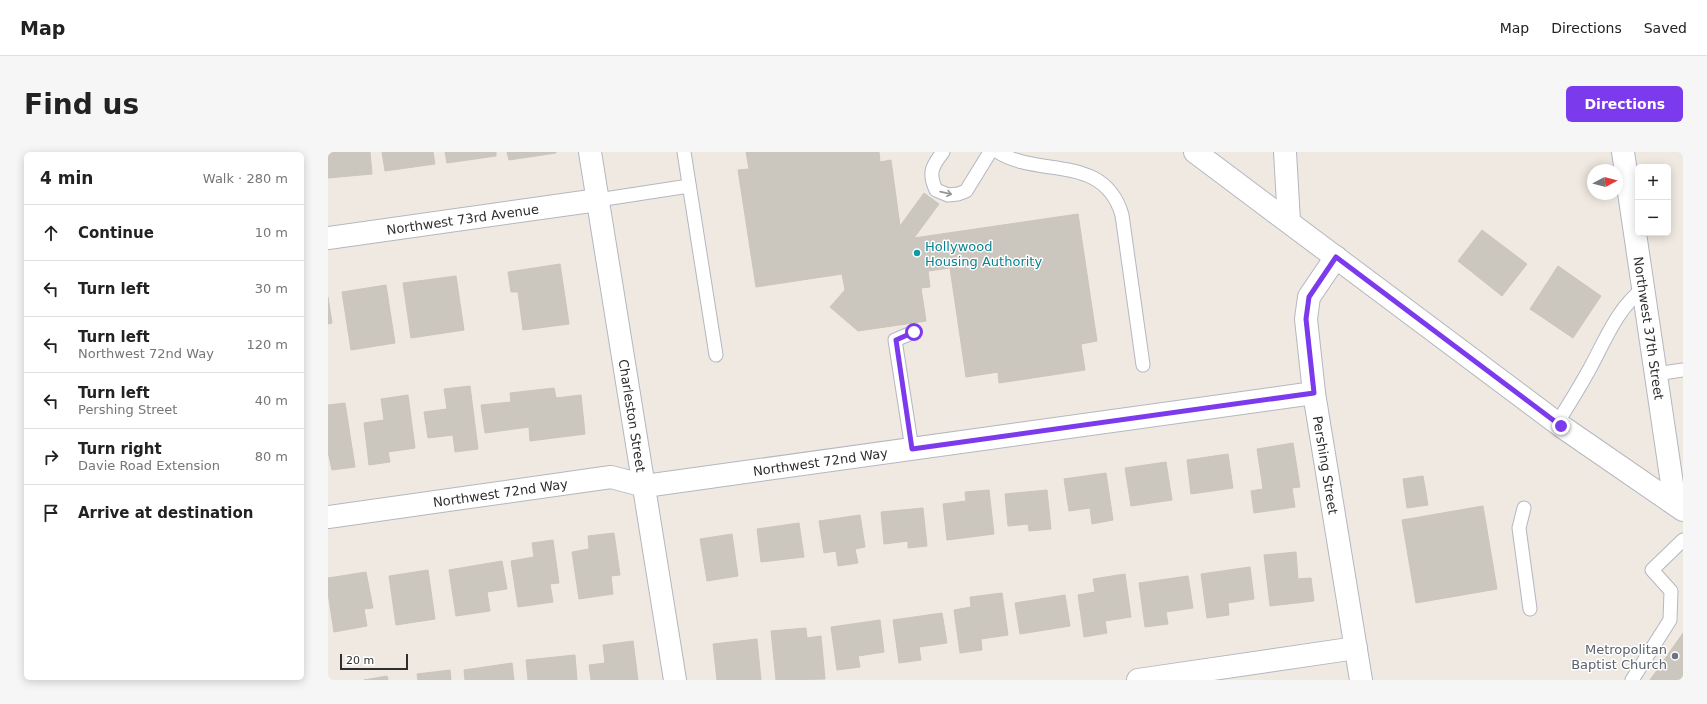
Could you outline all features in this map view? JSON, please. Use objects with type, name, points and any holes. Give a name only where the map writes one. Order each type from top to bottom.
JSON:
[{"type":"street","name":"Charleston Street","points":[[590,152],[645,486],[675,680]]},
{"type":"street","points":[[1196,152],[1558,423],[1679,508]]},
{"type":"street","points":[[1285,152],[1289,221]]},
{"type":"street","name":"Northwest 37th Street","points":[[1623,152],[1656,374],[1679,508]]},
{"type":"street","name":"Northwest 73rd Avenue","points":[[328,238],[598,200]]},
{"type":"street","name":"Pershing Street","points":[[1336,257],[1309,297],[1306,319],[1314,393],[1361,680]]},
{"type":"street","name":"Northwest 72nd Way","points":[[328,517],[611,477],[645,486],[1314,393]]},
{"type":"street","points":[[1138,680],[1356,648]]},
{"type":"lane","points":[[684,152],[716,355]]},
{"type":"lane","points":[[943,152],[935,162],[932,170],[932,181],[936,190],[948,195],[966,191],[990,152]]},
{"type":"lane","points":[[998,152],[1009,159],[1025,164],[1077,171],[1099,182],[1118,201],[1122,215],[1143,365]]},
{"type":"lane","points":[[598,200],[689,186]]},
{"type":"lane","points":[[1558,423],[1621,312],[1633,296],[1643,289]]},
{"type":"lane","points":[[912,449],[896,340],[914,332]]},
{"type":"lane","points":[[1656,374],[1683,370]]},
{"type":"lane","points":[[1524,508],[1519,528],[1530,609]]},
{"type":"lane","points":[[1632,680],[1670,620],[1671,591],[1652,570],[1683,540]]},
{"type":"building","points":[[328,152],[370,152],[372,174],[328,178]]},
{"type":"building","points":[[382,152],[433,152],[435,164],[385,171]]},
{"type":"building","points":[[445,152],[496,152],[496,156],[447,163]]},
{"type":"building","points":[[507,152],[556,152],[556,153],[509,160]]},
{"type":"building","name":"Hollywood Housing Authority","points":[[746,152],[879,152],[880,162],[891,160],[900,226],[924,193],[939,204],[914,238],[1078,214],[1097,341],[1081,344],[1085,370],[999,383],[998,372],[966,377],[950,268],[928,271],[930,287],[921,288],[926,321],[858,331],[830,307],[845,290],[842,274],[756,287],[738,170],[749,169]]},
{"type":"building","points":[[1482,230],[1527,264],[1502,296],[1458,261]]},
{"type":"building","points":[[560,264],[569,324],[523,330],[518,292],[511,292],[508,272]]},
{"type":"building","points":[[1558,266],[1601,296],[1573,338],[1530,309]]},
{"type":"building","points":[[456,276],[464,330],[411,338],[403,283]]},
{"type":"building","points":[[386,285],[395,343],[351,350],[342,292]]},
{"type":"building","points":[[328,297],[332,323],[328,324]]},
{"type":"building","points":[[470,386],[478,449],[455,452],[453,435],[428,438],[424,412],[447,409],[444,389]]},
{"type":"building","points":[[554,388],[556,398],[581,395],[585,434],[530,441],[529,427],[485,433],[481,405],[511,402],[510,393]]},
{"type":"building","points":[[408,395],[415,448],[388,452],[390,462],[369,465],[364,423],[384,420],[381,399]]},
{"type":"building","points":[[345,403],[355,467],[332,470],[328,452],[328,405]]},
{"type":"building","points":[[1293,443],[1300,487],[1292,488],[1295,507],[1254,513],[1251,491],[1263,489],[1257,449]]},
{"type":"building","points":[[1228,454],[1233,488],[1191,494],[1187,460]]},
{"type":"building","points":[[1166,462],[1172,500],[1131,506],[1125,468]]},
{"type":"building","points":[[1106,473],[1113,520],[1092,524],[1090,508],[1069,511],[1064,479]]},
{"type":"building","points":[[1423,476],[1428,505],[1407,508],[1403,479]]},
{"type":"building","points":[[989,490],[994,534],[947,540],[943,504],[966,501],[965,492]]},
{"type":"building","points":[[1047,490],[1051,529],[1029,531],[1028,524],[1008,526],[1005,494]]},
{"type":"building","points":[[1483,506],[1497,589],[1416,603],[1402,520]]},
{"type":"building","points":[[923,508],[927,546],[908,548],[908,541],[884,544],[881,512]]},
{"type":"building","points":[[860,515],[865,547],[855,549],[858,563],[838,566],[836,551],[824,553],[819,521]]},
{"type":"building","points":[[799,523],[804,557],[761,562],[757,529]]},
{"type":"building","points":[[614,533],[620,575],[611,576],[613,594],[579,599],[572,552],[589,549],[588,536]]},
{"type":"building","points":[[732,534],[738,576],[707,581],[700,539]]},
{"type":"building","points":[[553,540],[559,583],[550,584],[553,602],[518,607],[511,561],[534,557],[532,543]]},
{"type":"building","points":[[1296,552],[1298,579],[1311,578],[1314,601],[1270,606],[1264,555]]},
{"type":"building","points":[[502,561],[507,589],[487,592],[490,611],[456,616],[449,570]]},
{"type":"building","points":[[1250,567],[1254,599],[1228,603],[1229,615],[1207,618],[1201,574]]},
{"type":"building","points":[[428,570],[435,619],[396,625],[389,576]]},
{"type":"building","points":[[366,572],[373,608],[364,609],[367,626],[334,632],[328,593],[328,578]]},
{"type":"building","points":[[1125,574],[1131,617],[1105,621],[1107,633],[1084,637],[1078,595],[1095,592],[1093,579]]},
{"type":"building","points":[[1188,576],[1193,608],[1166,612],[1168,624],[1145,627],[1139,583]]},
{"type":"building","points":[[1002,593],[1008,635],[981,639],[982,650],[960,653],[954,610],[971,607],[970,597]]},
{"type":"building","points":[[1065,595],[1070,626],[1020,634],[1015,603]]},
{"type":"building","points":[[942,613],[947,643],[919,647],[921,660],[899,663],[893,620]]},
{"type":"building","points":[[880,620],[884,652],[858,656],[860,667],[837,670],[831,627]]},
{"type":"building","points":[[806,628],[807,638],[821,636],[825,679],[776,680],[771,631]]},
{"type":"building","name":"Metropolitan Baptist Church","points":[[1683,633],[1683,680],[1650,680]]},
{"type":"building","points":[[757,639],[761,680],[717,680],[713,644]]},
{"type":"building","points":[[633,641],[638,680],[591,680],[589,665],[605,663],[603,645]]},
{"type":"building","points":[[575,655],[577,680],[528,680],[526,660]]},
{"type":"building","points":[[512,663],[514,680],[465,680],[464,670]]},
{"type":"building","points":[[450,670],[451,680],[418,680],[417,674]]},
{"type":"building","points":[[387,676],[388,680],[364,680]]},
{"type":"place","name":"Hollywood Housing Authority","points":[[917,253]]},
{"type":"place","name":"Metropolitan Baptist Church","points":[[1675,656]]},
{"type":"route","points":[[914,332],[896,340],[912,449],[1314,393],[1306,319],[1309,297],[1336,257],[1561,426]]}]
